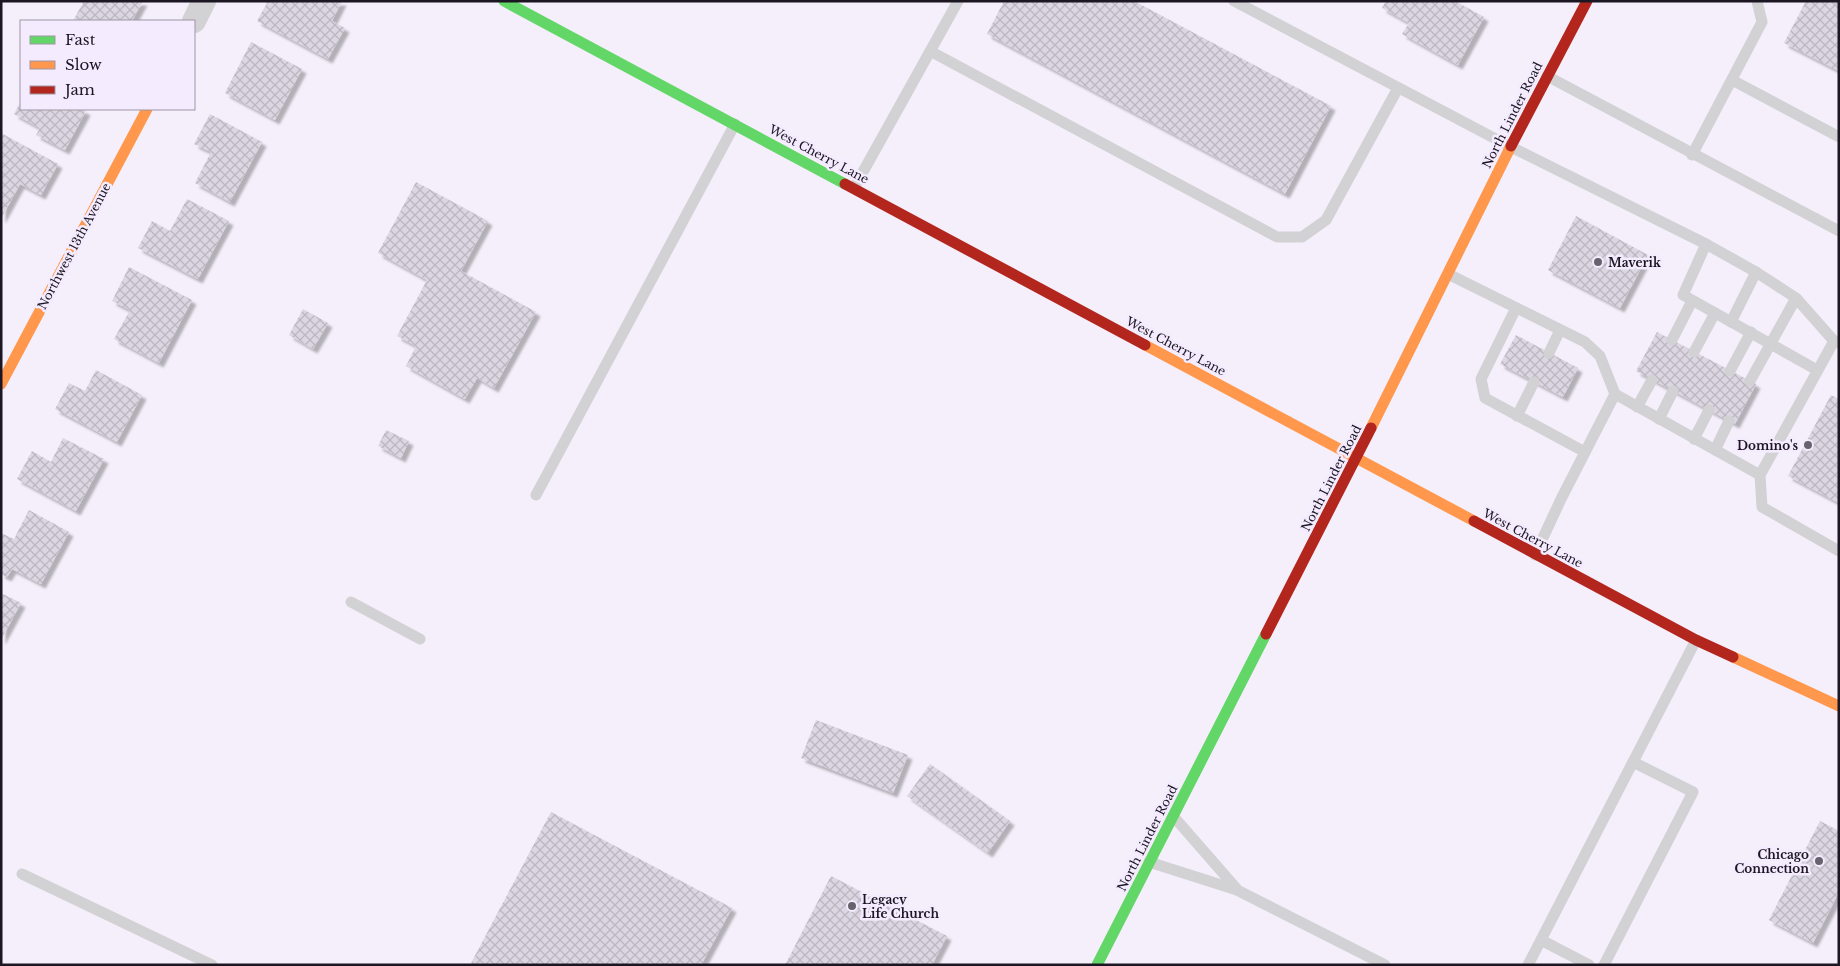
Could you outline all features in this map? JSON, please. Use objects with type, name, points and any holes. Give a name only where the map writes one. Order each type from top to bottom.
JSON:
[{"type":"main road","name":"West Cherry Lane","points":[[504,1],[1535,555],[1696,640],[1839,706]]},
{"type":"main road","name":"North Linder Road","points":[[1097,965],[1356,459],[1511,146],[1587,1]]},
{"type":"main road","name":"Northwest 13th Avenue","points":[[1,384],[146,110]]},
{"type":"street","points":[[194,20],[204,1]]},
{"type":"lane","points":[[854,188],[958,1]]},
{"type":"lane","points":[[1234,1],[1398,88],[1706,244],[1756,272],[1796,298],[1836,342],[1817,370],[1760,475],[1762,507],[1839,551]]},
{"type":"lane","points":[[1692,155],[1762,22],[1757,1]]},
{"type":"lane","points":[[930,51],[1277,237],[1302,237],[1326,220],[1398,88]]},
{"type":"lane","points":[[1547,76],[1692,155],[1839,231]]},
{"type":"lane","points":[[1732,80],[1839,137]]},
{"type":"lane","points":[[536,495],[735,124]]},
{"type":"lane","points":[[1706,244],[1683,296],[1817,370]]},
{"type":"lane","points":[[1731,322],[1756,272]]},
{"type":"lane","points":[[1448,274],[1584,342],[1600,356],[1616,394],[1760,475]]},
{"type":"lane","points":[[1750,381],[1796,298]]},
{"type":"lane","points":[[1672,340],[1692,301]]},
{"type":"lane","points":[[1516,308],[1481,379],[1485,398],[1585,452]]},
{"type":"lane","points":[[1694,352],[1715,313]]},
{"type":"lane","points":[[1549,353],[1560,330]]},
{"type":"lane","points":[[1730,371],[1751,332]]},
{"type":"lane","points":[[1638,407],[1652,380]]},
{"type":"lane","points":[[1517,416],[1534,382]]},
{"type":"lane","points":[[1659,419],[1673,391]]},
{"type":"lane","points":[[1535,555],[1561,499],[1616,394]]},
{"type":"lane","points":[[1694,439],[1709,410]]},
{"type":"lane","points":[[1715,450],[1729,421]]},
{"type":"lane","points":[[351,602],[420,639]]},
{"type":"lane","points":[[1528,965],[1696,640]]},
{"type":"lane","points":[[1604,965],[1693,792],[1633,762]]},
{"type":"lane","points":[[1173,816],[1237,890]]},
{"type":"lane","points":[[1149,862],[1237,890],[1384,965]]},
{"type":"lane","points":[[22,874],[212,965]]},
{"type":"lane","points":[[1540,940],[1589,965]]},
{"type":"building","points":[[84,1],[143,1],[133,20],[74,20]]},
{"type":"building","points":[[268,1],[293,1],[296,3],[297,1],[342,1],[332,21],[345,28],[328,59],[257,21]]},
{"type":"building","points":[[1004,1],[1134,1],[1331,106],[1285,194],[987,34]]},
{"type":"building","points":[[1386,1],[1455,1],[1484,17],[1458,65],[1402,34],[1409,23],[1382,8]]},
{"type":"building","points":[[1806,1],[1839,1],[1839,71],[1784,43]]},
{"type":"building","points":[[251,42],[302,69],[275,120],[225,93]]},
{"type":"building","points":[[20,103],[20,110],[86,111],[65,150],[36,135],[40,128],[14,114]]},
{"type":"building","points":[[210,114],[262,142],[230,202],[195,183],[211,152],[194,144]]},
{"type":"building","points":[[1,133],[58,164],[41,195],[20,184],[1,219]]},
{"type":"building","points":[[416,182],[488,221],[461,271],[536,312],[494,388],[477,378],[465,399],[406,366],[416,346],[397,336],[427,280],[378,253]]},
{"type":"building","points":[[187,199],[229,221],[198,279],[138,248],[152,221],[170,231]]},
{"type":"building","name":"Maverik","points":[[1576,216],[1648,255],[1620,308],[1548,270]]},
{"type":"building","points":[[129,267],[192,300],[159,363],[114,339],[130,310],[112,301]]},
{"type":"building","points":[[303,309],[328,323],[313,349],[289,335]]},
{"type":"building","points":[[1657,332],[1756,384],[1735,424],[1636,371]]},
{"type":"building","points":[[1516,335],[1578,368],[1563,397],[1500,364]]},
{"type":"building","points":[[96,370],[142,395],[117,442],[55,409],[69,383],[85,391]]},
{"type":"building","points":[[1831,395],[1839,399],[1839,503],[1788,476]]},
{"type":"building","points":[[386,430],[409,441],[401,458],[378,446]]},
{"type":"building","points":[[63,438],[104,459],[76,511],[17,479],[32,451],[51,462]]},
{"type":"building","points":[[29,510],[69,532],[41,584],[12,569],[7,577],[1,574],[1,533],[14,539]]},
{"type":"building","points":[[1,593],[21,603],[1,640]]},
{"type":"building","points":[[816,720],[908,755],[893,793],[801,758]]},
{"type":"building","points":[[930,764],[1010,821],[988,853],[907,796]]},
{"type":"building","points":[[551,812],[732,908],[701,965],[470,965]]},
{"type":"building","name":"Chicago Connection","points":[[1820,821],[1839,831],[1839,892],[1813,943],[1769,920]]},
{"type":"building","name":"Legacy Life Church","points":[[831,876],[947,936],[932,965],[785,965]]},
{"type":"traffic: fast","points":[[504,1],[845,184]]},
{"type":"traffic: fast","points":[[1097,965],[1266,634]]},
{"type":"traffic: slow","points":[[1,384],[146,110]]},
{"type":"traffic: slow","points":[[1371,428],[1511,146]]},
{"type":"traffic: slow","points":[[1145,345],[1474,521]]},
{"type":"traffic: slow","points":[[1733,657],[1839,706]]},
{"type":"traffic: jam","points":[[1511,146],[1587,1]]},
{"type":"traffic: jam","points":[[845,184],[1145,345]]},
{"type":"traffic: jam","points":[[1266,634],[1371,428]]},
{"type":"traffic: jam","points":[[1474,521],[1696,640],[1733,657]]},
{"type":"place","name":"Maverik","points":[[1598,262]]},
{"type":"place","name":"Domino's","points":[[1808,445]]},
{"type":"place","name":"Chicago Connection","points":[[1819,861]]},
{"type":"place","name":"Legacy Life Church","points":[[852,906]]}]
